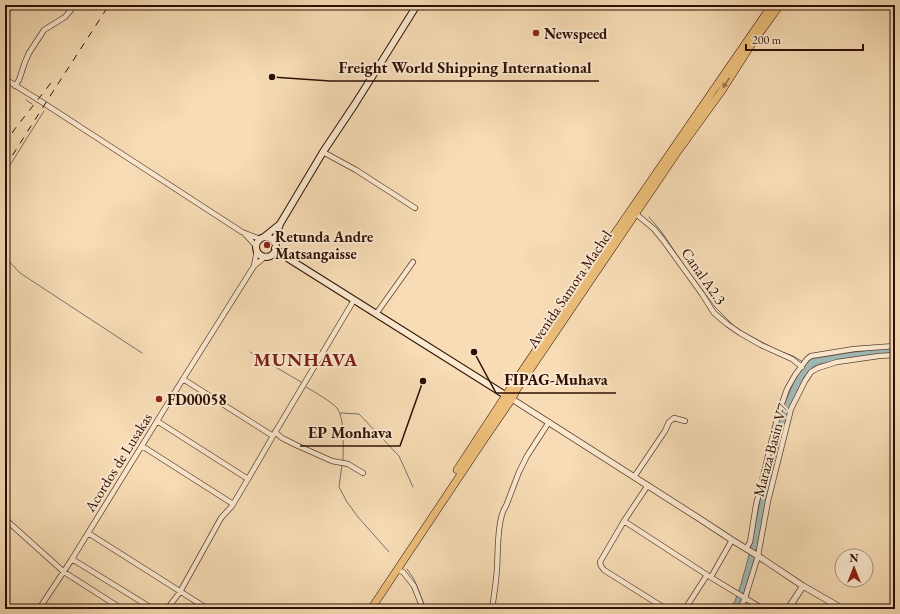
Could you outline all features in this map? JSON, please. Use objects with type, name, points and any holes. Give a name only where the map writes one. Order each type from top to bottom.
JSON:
[{"type":"highway","name":"Avenida Samora Machel","points":[[366,609],[506,395],[671,150],[772,5]]},
{"type":"highway","name":"Avenida Samora Machel","points":[[371,609],[512,399],[517,389],[676,154],[721,92],[751,45],[780,5]]},
{"type":"main road","points":[[267,256],[274,252],[280,224],[323,152],[417,5]]},
{"type":"main road","points":[[280,224],[257,242],[256,248],[260,254],[289,259]]},
{"type":"main road","points":[[262,238],[270,238],[289,259],[512,399]]},
{"type":"street","points":[[15,86],[19,80],[29,53],[44,30],[65,17],[75,5]]},
{"type":"street","points":[[5,79],[242,232],[256,248],[254,266]]},
{"type":"street","points":[[323,152],[356,170],[415,208]]},
{"type":"street","name":"Canal A2.3","points":[[636,214],[654,228],[714,313],[740,333],[792,359],[802,367]]},
{"type":"street","points":[[242,232],[262,238]]},
{"type":"street","points":[[254,266],[267,256]]},
{"type":"street","points":[[376,314],[413,262]]},
{"type":"street","name":"Acordos de Lusakas","points":[[39,609],[64,572],[254,266]]},
{"type":"street","points":[[167,609],[180,592],[221,518],[233,504],[354,300]]},
{"type":"street","points":[[746,549],[750,542],[756,505],[778,415],[787,389],[794,375],[811,356],[854,349],[895,346]]},
{"type":"street","name":"Maraza Basin V7","points":[[740,609],[758,556],[768,501],[792,409],[805,381],[812,372],[818,368],[837,362],[895,355]]},
{"type":"street","points":[[183,379],[274,434],[332,461],[348,464],[363,473]]},
{"type":"street","points":[[512,399],[803,586],[843,609]]},
{"type":"street","points":[[634,477],[665,431],[669,422],[674,418],[685,421]]},
{"type":"street","points":[[157,421],[248,479]]},
{"type":"street","points":[[492,609],[499,530],[503,509],[527,456],[549,422]]},
{"type":"street","points":[[142,446],[233,504]]},
{"type":"street","points":[[648,486],[624,521],[600,562],[604,570],[666,609]]},
{"type":"street","points":[[5,519],[64,572],[122,609]]},
{"type":"street","points":[[624,521],[763,609]]},
{"type":"street","points":[[88,533],[208,609]]},
{"type":"street","points":[[686,609],[732,540]]},
{"type":"street","points":[[72,559],[153,609]]},
{"type":"street","points":[[397,570],[403,572],[414,586],[423,609]]},
{"type":"street","points":[[788,609],[803,586]]},
{"type":"street","points":[[653,609],[656,604]]},
{"type":"water","points":[[895,347],[895,354],[819,364],[813,367],[803,379],[790,408],[766,501],[757,550],[745,593],[737,609],[730,609],[735,601],[741,584],[749,555],[780,414],[796,377],[810,359]]},
{"type":"waterway","points":[[26,100],[32,104]]},
{"type":"waterway","points":[[5,173],[44,111]]},
{"type":"waterway","points":[[649,217],[661,231],[715,307],[736,328],[771,347]]},
{"type":"waterway","points":[[5,257],[20,273],[142,353]]},
{"type":"waterway","points":[[779,351],[793,356],[803,362]]},
{"type":"waterway","points":[[250,352],[301,382]]},
{"type":"waterway","points":[[306,387],[331,403],[340,413],[343,433],[343,460]]},
{"type":"waterway","points":[[340,413],[359,414],[399,456],[413,487]]},
{"type":"waterway","points":[[342,465],[339,487],[347,502],[358,517],[389,552]]},
{"type":"waterway","points":[[407,569],[414,579],[426,609]]},
{"type":"railway","points":[[5,167],[109,5]]},
{"type":"railway","points":[[5,145],[14,130],[54,79]]},
{"type":"place","name":"Newspeed","points":[[536,33]]},
{"type":"place","name":"Freight World Shipping International","points":[[272,77]]},
{"type":"place","name":"Retunda Andre Matsangaisse","points":[[267,245]]},
{"type":"place","name":"FIPAG-Muhava","points":[[474,352]]},
{"type":"place","name":"EP Monhava","points":[[423,381]]},
{"type":"place","name":"FD00058","points":[[159,399]]},
{"type":"district","name":"MUNHAVA","points":[[306,359]]}]
